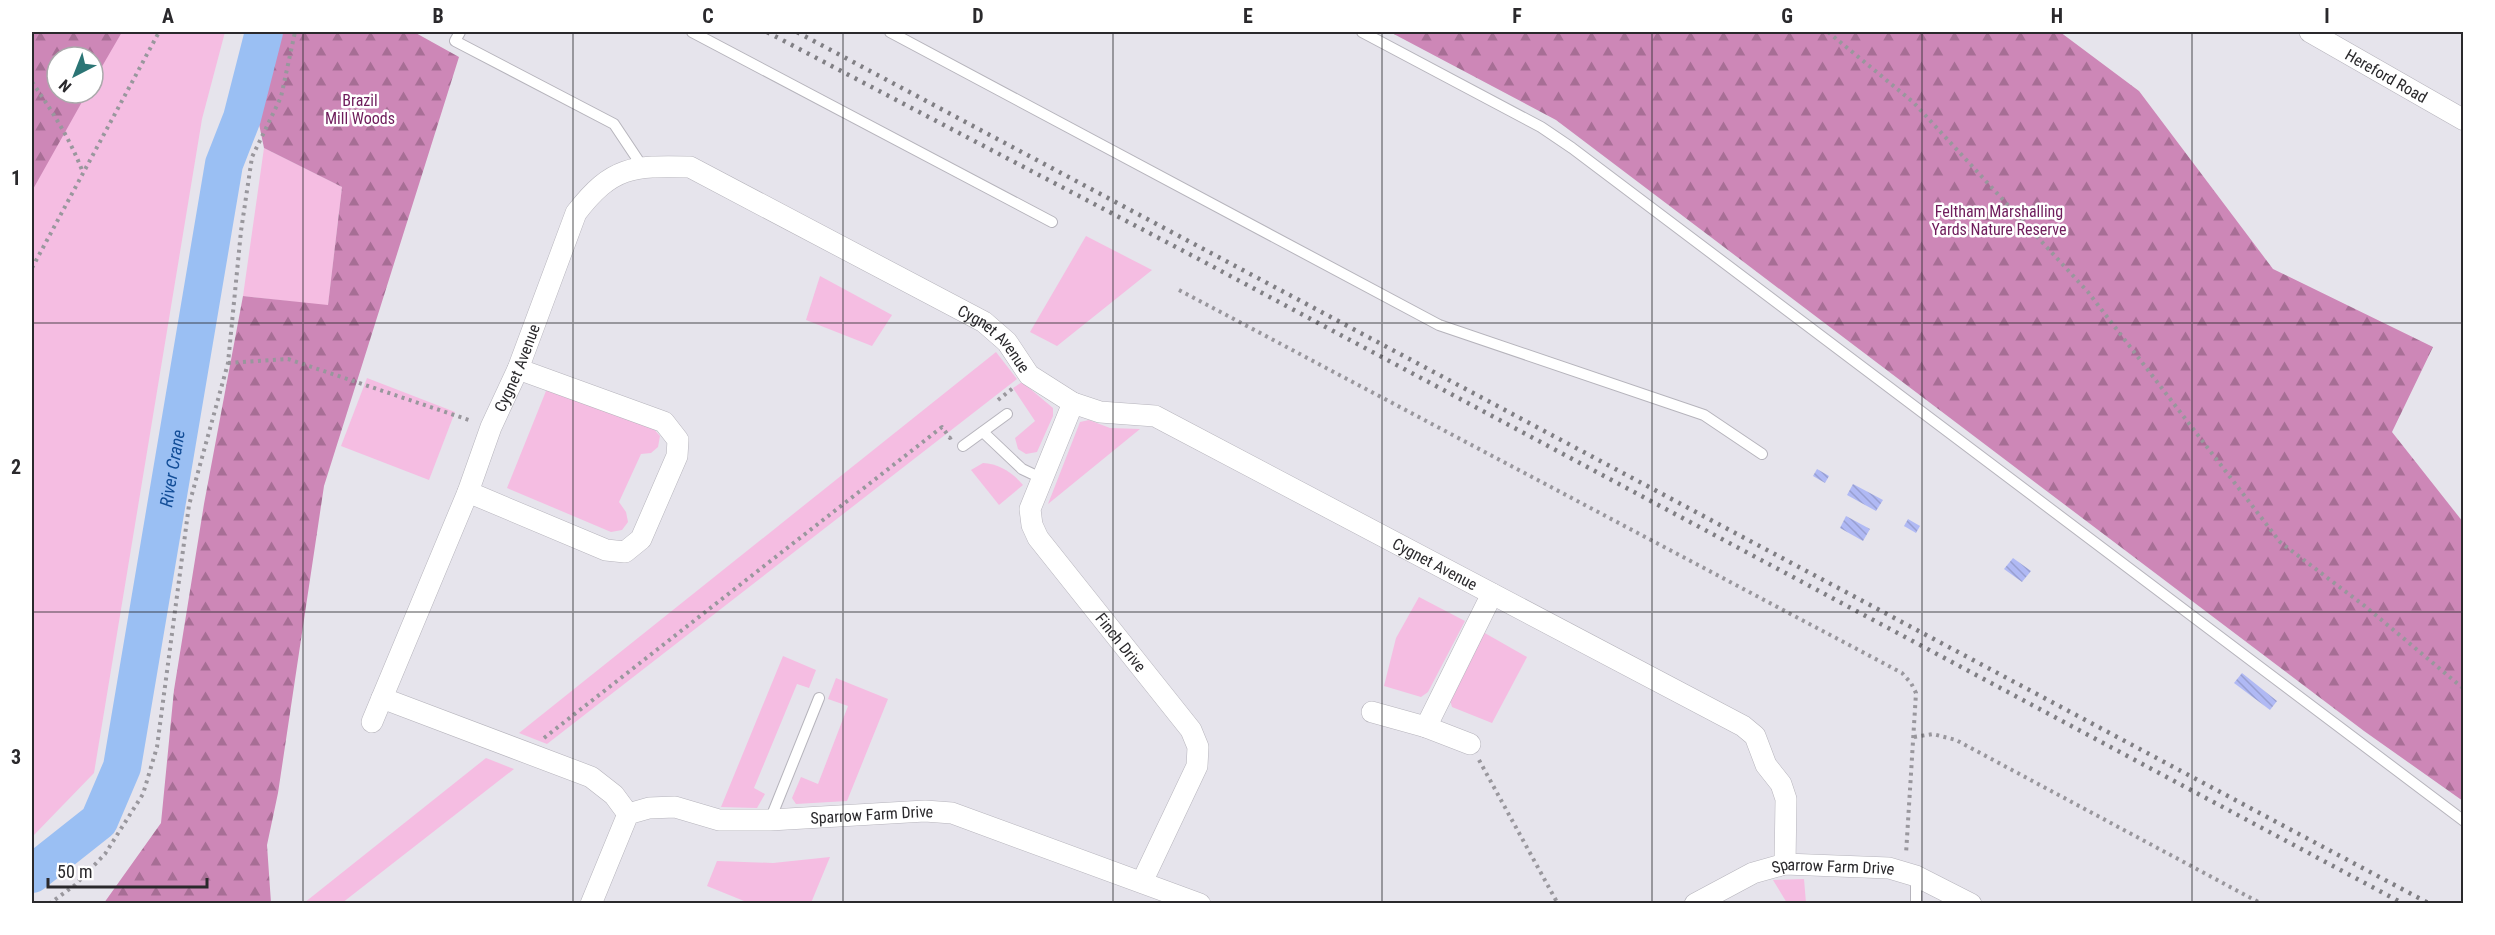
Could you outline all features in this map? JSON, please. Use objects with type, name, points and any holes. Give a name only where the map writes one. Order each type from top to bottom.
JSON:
[{"type":"street","name":"Hereford Road","points":[[2310,32],[2463,120]]},
{"type":"street","name":"Cygnet Avenue","points":[[372,722],[468,492],[491,427],[518,369],[576,213],[591,193],[614,176],[642,166],[690,167],[984,322],[1007,342],[1029,375],[1073,403],[1100,412],[1155,416],[1743,726],[1755,736],[1766,765],[1781,784],[1786,799],[1785,864]]},
{"type":"street","points":[[468,492],[606,550],[625,552],[641,539],[677,456],[678,441],[664,422],[518,369]]},
{"type":"street","name":"Finch Drive","points":[[1073,403],[1030,509],[1032,525],[1038,538],[1191,730],[1198,747],[1197,766],[1142,882]]},
{"type":"street","points":[[1426,727],[1491,594]]},
{"type":"street","points":[[382,698],[591,777],[614,795],[628,814],[591,903]]},
{"type":"street","points":[[1372,712],[1426,727],[1470,744]]},
{"type":"street","name":"Sparrow Farm Drive","points":[[628,814],[649,808],[675,807],[719,820],[770,820],[925,811],[952,813],[1200,903]]},
{"type":"street","name":"Sparrow Farm Drive","points":[[1696,903],[1753,873],[1785,864],[1889,868],[1910,874],[1971,903]]},
{"type":"lane","points":[[460,32],[455,41],[614,124],[642,166]]},
{"type":"lane","points":[[692,32],[1052,222]]},
{"type":"lane","points":[[890,32],[1439,325],[1704,415],[1762,454]]},
{"type":"lane","points":[[1362,32],[1541,127],[1572,148],[2463,821]]},
{"type":"lane","points":[[963,446],[1007,414]]},
{"type":"lane","points":[[983,432],[1022,469],[1043,479]]},
{"type":"lane","points":[[770,820],[819,698]]},
{"type":"lane","points":[[1910,874],[1916,903]]},
{"type":"path","points":[[32,268],[159,32]]},
{"type":"path","points":[[49,903],[75,885],[105,854],[143,794],[157,747],[189,505],[228,363],[241,231],[252,157],[281,98],[295,32]]},
{"type":"path","points":[[1827,32],[1912,102],[2088,292],[2280,542],[2366,607],[2463,689]]},
{"type":"path","points":[[32,82],[76,154],[83,173]]},
{"type":"path","points":[[1179,290],[1902,673],[1911,682],[1916,693],[1910,874]]},
{"type":"path","points":[[228,363],[288,359],[491,427]]},
{"type":"path","points":[[994,403],[1029,375]]},
{"type":"path","points":[[528,753],[942,427],[950,438],[959,431]]},
{"type":"path","points":[[1914,736],[1933,734],[1956,740],[2262,903]]},
{"type":"path","points":[[1470,744],[1558,903]]},
{"type":"shaded area","points":[[32,32],[225,32],[202,119],[94,773],[32,837]]},
{"type":"shaded area","points":[[264,148],[342,187],[328,306],[243,296]]},
{"type":"shaded area","points":[[1086,236],[1152,270],[1057,346],[1030,332]]},
{"type":"shaded area","points":[[820,276],[892,315],[872,346],[806,320]]},
{"type":"shaded area","points":[[996,352],[1017,379],[547,744],[519,733]]},
{"type":"shaded area","points":[[367,378],[455,412],[429,480],[341,446]]},
{"type":"shaded area","points":[[1022,382],[1053,408],[1053,416],[1037,452],[1026,454],[1018,449],[1015,438],[1035,421],[1013,388]]},
{"type":"shaded area","points":[[548,386],[653,428],[660,436],[658,447],[651,453],[641,454],[619,502],[626,512],[628,522],[622,530],[611,532],[507,488]]},
{"type":"shaded area","points":[[1089,420],[1110,428],[1140,429],[1048,504],[1080,422]]},
{"type":"shaded area","points":[[983,463],[1005,470],[1023,485],[999,505],[971,470]]},
{"type":"shaded area","points":[[1419,597],[1465,621],[1428,692],[1421,697],[1384,686],[1396,638]]},
{"type":"shaded area","points":[[1483,632],[1527,657],[1492,723],[1452,707],[1449,697]]},
{"type":"shaded area","points":[[783,656],[816,670],[809,688],[797,684],[754,788],[765,794],[757,808],[721,807]]},
{"type":"shaded area","points":[[836,678],[888,699],[847,801],[796,804],[792,798],[801,777],[818,784],[848,706],[828,699]]},
{"type":"shaded area","points":[[486,758],[514,769],[342,903],[304,903]]},
{"type":"shaded area","points":[[830,857],[811,903],[749,903],[707,886],[717,861],[773,863]]},
{"type":"shaded area","points":[[1804,879],[1806,903],[1787,903],[1773,880]]},
{"type":"green space","points":[[32,32],[122,32],[105,61],[105,45],[45,45],[45,105],[80,105],[32,191]]},
{"type":"green space","name":"Brazil Mill Woods","points":[[277,32],[414,32],[459,57],[324,486],[278,793],[267,845],[271,903],[104,903],[161,823],[174,690],[204,504],[243,296],[328,305],[342,187],[264,148],[253,95]]},
{"type":"green space","name":"Feltham Marshalling Yards Nature Reserve","points":[[1390,32],[2060,32],[2139,91],[2273,269],[2433,347],[2392,432],[2463,522],[2463,801],[2364,731],[1556,120]]},
{"type":"building","points":[[1817,469],[1829,476],[1825,483],[1813,476]]},
{"type":"building","points":[[1853,484],[1883,500],[1876,511],[1847,495]]},
{"type":"building","points":[[1846,516],[1870,529],[1863,541],[1840,528]]},
{"type":"building","points":[[1908,519],[1920,526],[1916,533],[1904,526]]},
{"type":"building","points":[[2013,558],[2031,571],[2022,582],[2004,569]]},
{"type":"building","points":[[2242,673],[2277,701],[2270,710],[2234,683]]},
{"type":"waterway","name":"River Crane","points":[[32,874],[99,821],[122,767],[224,164],[242,118],[264,32]]},
{"type":"railway","points":[[767,32],[1193,256],[2404,904]]},
{"type":"railway","points":[[797,32],[2430,904]]}]
